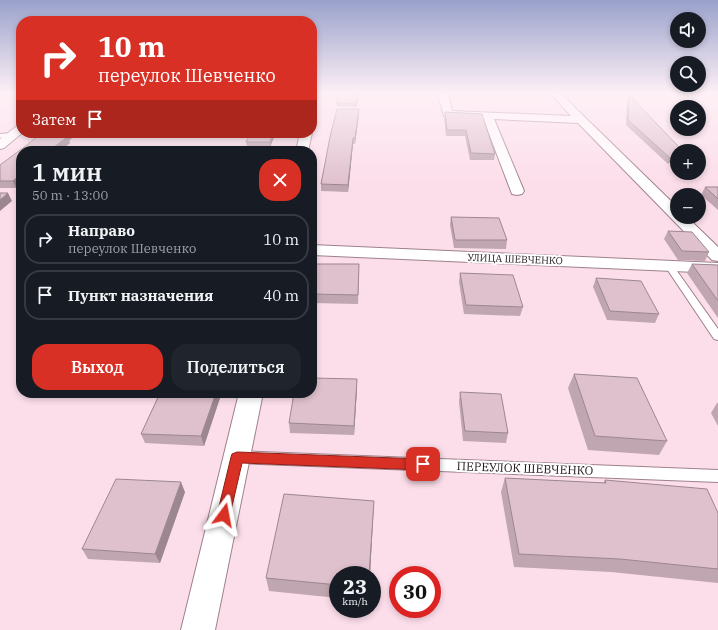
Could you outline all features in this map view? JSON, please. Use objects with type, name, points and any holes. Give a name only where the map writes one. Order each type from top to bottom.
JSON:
[{"type":"street","points":[[490,123],[517,191]]},
{"type":"street","points":[[583,123],[670,208]]},
{"type":"street","points":[[0,145],[6,136],[16,131]]},
{"type":"street","points":[[686,224],[718,256]]},
{"type":"street","name":"УЛИЦА ШЕВЧЕНКО","points":[[317,250],[718,268]]},
{"type":"street","points":[[198,630],[250,398]]},
{"type":"lane","points":[[669,266],[718,337]]},
{"type":"lane","name":"ПЕРЕУЛОК ШЕВЧЕНКО","points":[[237,457],[718,476]]},
{"type":"building","points":[[333,123],[357,123],[355,138],[353,138],[348,185],[321,184]]},
{"type":"building","points":[[446,123],[485,123],[495,154],[471,153],[466,130],[447,130]]},
{"type":"building","points":[[632,123],[656,123],[676,144],[670,144],[670,158]]},
{"type":"building","points":[[35,138],[65,138],[55,146],[26,146]]},
{"type":"building","points":[[248,138],[271,138],[270,142],[246,142]]},
{"type":"building","points":[[16,153],[16,178],[13,181],[0,181],[0,165]]},
{"type":"building","points":[[705,187],[718,187],[718,199]]},
{"type":"building","points":[[0,193],[8,193],[0,200]]},
{"type":"building","points":[[451,217],[499,218],[507,240],[455,240]]},
{"type":"building","points":[[668,231],[692,232],[709,252],[682,251]]},
{"type":"building","points":[[317,264],[359,264],[358,295],[317,294]]},
{"type":"building","points":[[692,264],[718,265],[718,301]]},
{"type":"building","points":[[460,273],[513,275],[523,307],[466,305]]},
{"type":"building","points":[[596,278],[641,281],[659,314],[610,311]]},
{"type":"building","points":[[574,374],[637,378],[667,441],[595,436]]},
{"type":"building","points":[[317,378],[357,379],[354,426],[289,423],[293,398],[317,398]]},
{"type":"building","points":[[460,392],[501,394],[508,433],[465,431]]},
{"type":"building","points":[[158,398],[214,398],[201,436],[141,434]]},
{"type":"building","points":[[505,478],[606,483],[605,480],[707,489],[718,513],[718,569],[620,559],[519,554]]},
{"type":"building","points":[[116,479],[181,482],[155,554],[82,549]]},
{"type":"building","points":[[284,494],[374,501],[370,566],[329,566],[329,584],[266,578]]},
{"type":"route","points":[[224,515],[237,457],[423,464]]}]
